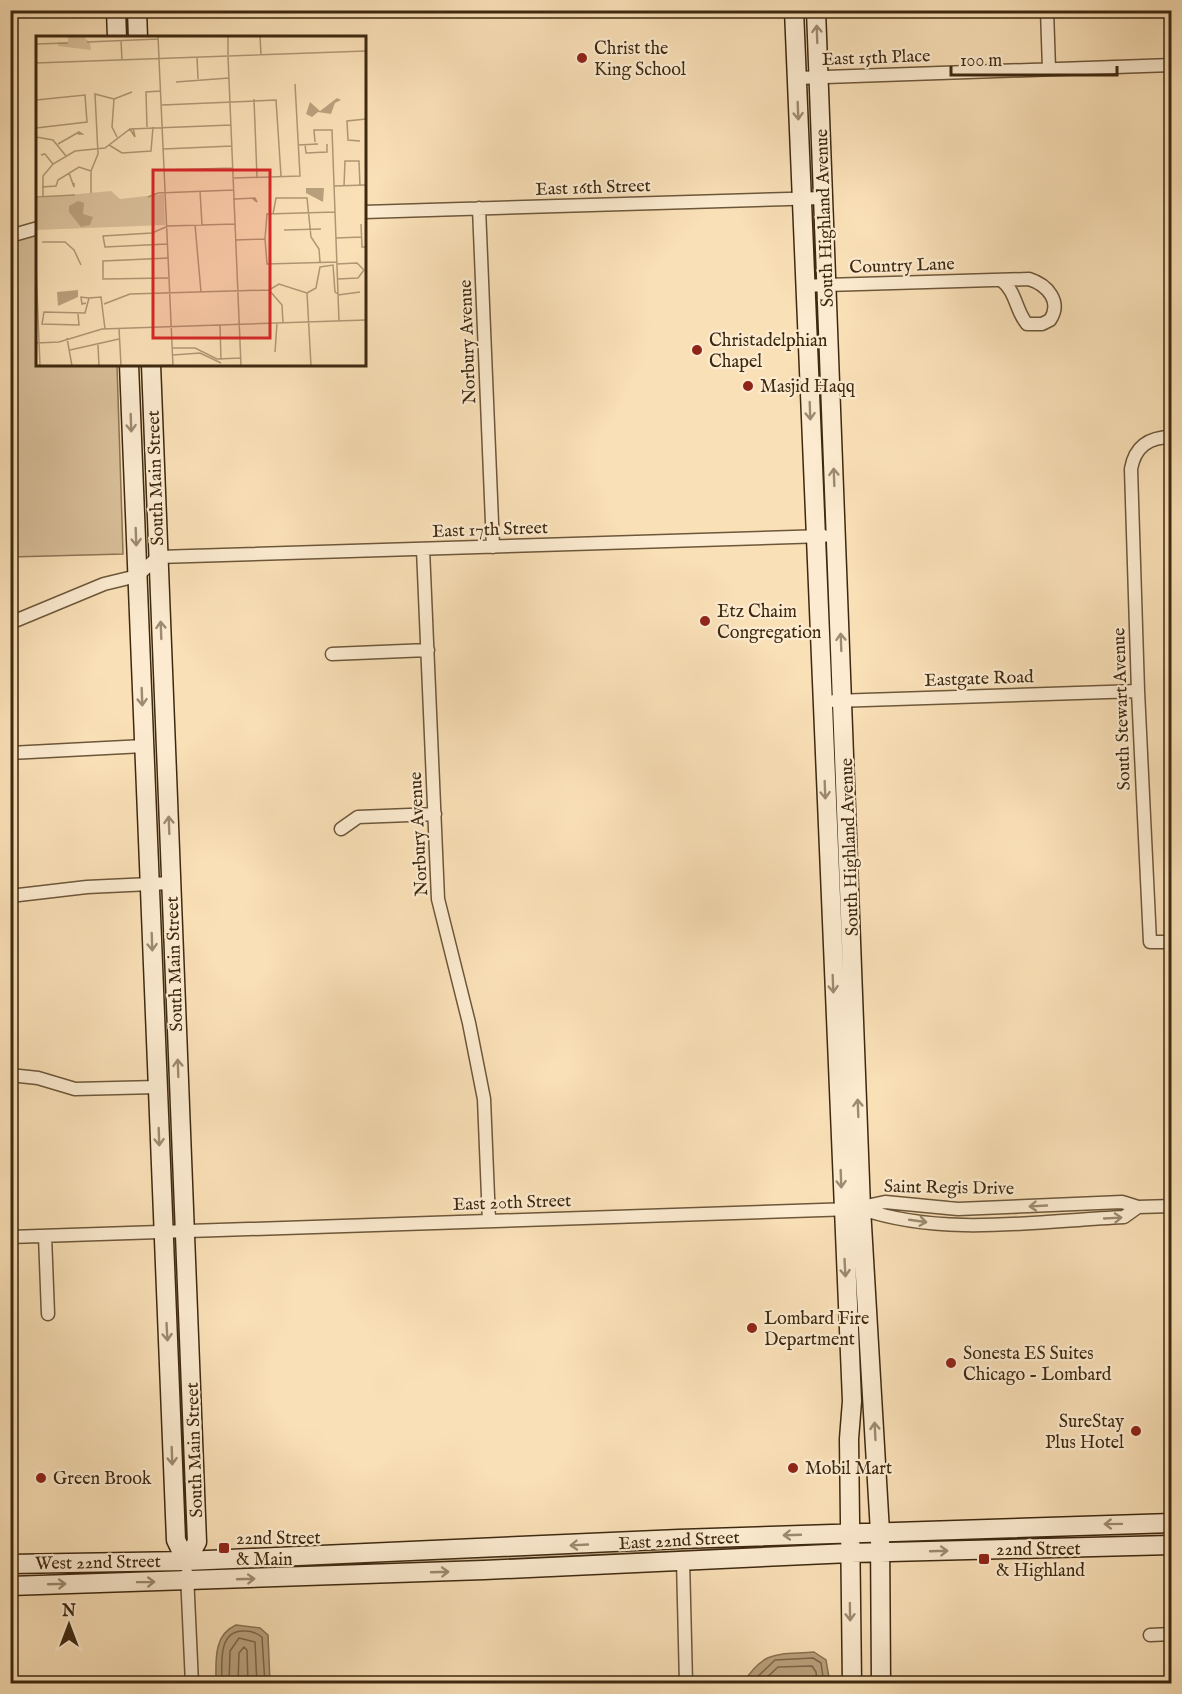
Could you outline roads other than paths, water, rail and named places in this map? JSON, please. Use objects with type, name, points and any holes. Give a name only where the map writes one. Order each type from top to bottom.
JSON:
[{"type":"street","points":[[116,10],[117,36]]},
{"type":"street","points":[[137,10],[138,36]]},
{"type":"street","name":"South Highland Avenue","points":[[794,10],[814,536],[852,1401],[850,1533],[852,1683]]},
{"type":"street","name":"South Highland Avenue","points":[[816,10],[861,1208],[880,1532],[881,1683]]},
{"type":"street","points":[[1047,10],[1049,69]]},
{"type":"street","name":"East 15th Place","points":[[797,78],[1172,65]]},
{"type":"street","name":"East 16th Street","points":[[366,212],[823,198]]},
{"type":"street","name":"Norbury Avenue","points":[[479,208],[493,547]]},
{"type":"street","points":[[10,236],[36,229]]},
{"type":"street","name":"Country Lane","points":[[804,286],[1029,279],[1039,282],[1054,301],[1056,308],[1050,321],[1042,324],[1028,324],[1023,319],[1012,288],[1001,280]]},
{"type":"street","name":"South Main Street","points":[[129,366],[171,883],[197,1542],[186,1561]]},
{"type":"street","name":"South Main Street","points":[[151,366],[144,746],[176,1540],[186,1561],[192,1683]]},
{"type":"street","name":"South Stewart Avenue","points":[[1172,437],[1149,440],[1141,446],[1132,460],[1131,475],[1138,692],[1150,942],[1172,942]]},
{"type":"street","name":"East 17th Street","points":[[10,623],[147,566],[423,549],[837,535]]},
{"type":"street","name":"Norbury Avenue","points":[[423,549],[438,899],[469,1023],[484,1099],[489,1221]]},
{"type":"street","points":[[332,654],[428,650]]},
{"type":"street","name":"Eastgate Road","points":[[821,702],[1138,692]]},
{"type":"street","points":[[10,753],[144,746]]},
{"type":"street","points":[[341,830],[357,817],[435,814]]},
{"type":"street","points":[[10,896],[87,887],[171,883]]},
{"type":"street","points":[[10,1076],[38,1078],[75,1089],[157,1087]]},
{"type":"street","name":"Saint Regis Drive","points":[[861,1208],[885,1202],[958,1209],[1122,1202],[1138,1207],[1172,1206]]},
{"type":"street","points":[[1017,1207],[1018,1222]]},
{"type":"street","name":"Saint Regis Drive","points":[[861,1208],[882,1215],[958,1224],[1124,1217],[1138,1207]]},
{"type":"street","name":"East 20th Street","points":[[10,1237],[861,1208]]},
{"type":"street","points":[[958,1209],[958,1224]]},
{"type":"street","points":[[45,1236],[48,1314]]},
{"type":"street","name":"East 22nd Street","points":[[186,1561],[850,1533],[1172,1523]]},
{"type":"street","name":"East 22nd Street","points":[[187,1581],[850,1553],[1172,1545]]},
{"type":"street","points":[[683,1560],[686,1683]]},
{"type":"street","name":"West 22nd Street","points":[[10,1564],[186,1561]]},
{"type":"street","name":"West 22nd Street","points":[[10,1586],[187,1581]]},
{"type":"street","points":[[1150,1635],[1172,1634]]},
{"type":"water","points":[[236,1625],[260,1628],[268,1635],[270,1683],[216,1683],[217,1650],[223,1635]]},
{"type":"water","points":[[814,1652],[826,1660],[830,1683],[743,1683],[758,1664],[766,1659],[782,1654]]},
{"type":"place","name":"Christ the King School","points":[[582,58]]},
{"type":"place","name":"Christadelphian Chapel","points":[[697,350]]},
{"type":"place","name":"Masjid Haqq","points":[[748,386]]},
{"type":"place","name":"Etz Chaim Congregation","points":[[705,621]]},
{"type":"place","name":"Lombard Fire Department","points":[[752,1328]]},
{"type":"place","name":"Sonesta ES Suites Chicago - Lombard","points":[[951,1363]]},
{"type":"place","name":"SureStay Plus Hotel","points":[[1136,1431]]},
{"type":"place","name":"Mobil Mart","points":[[793,1468]]},
{"type":"place","name":"Green Brook","points":[[41,1478]]},
{"type":"place","name":"22nd Street & Main","points":[[224,1548]]},
{"type":"place","name":"22nd Street & Highland","points":[[984,1559]]}]
